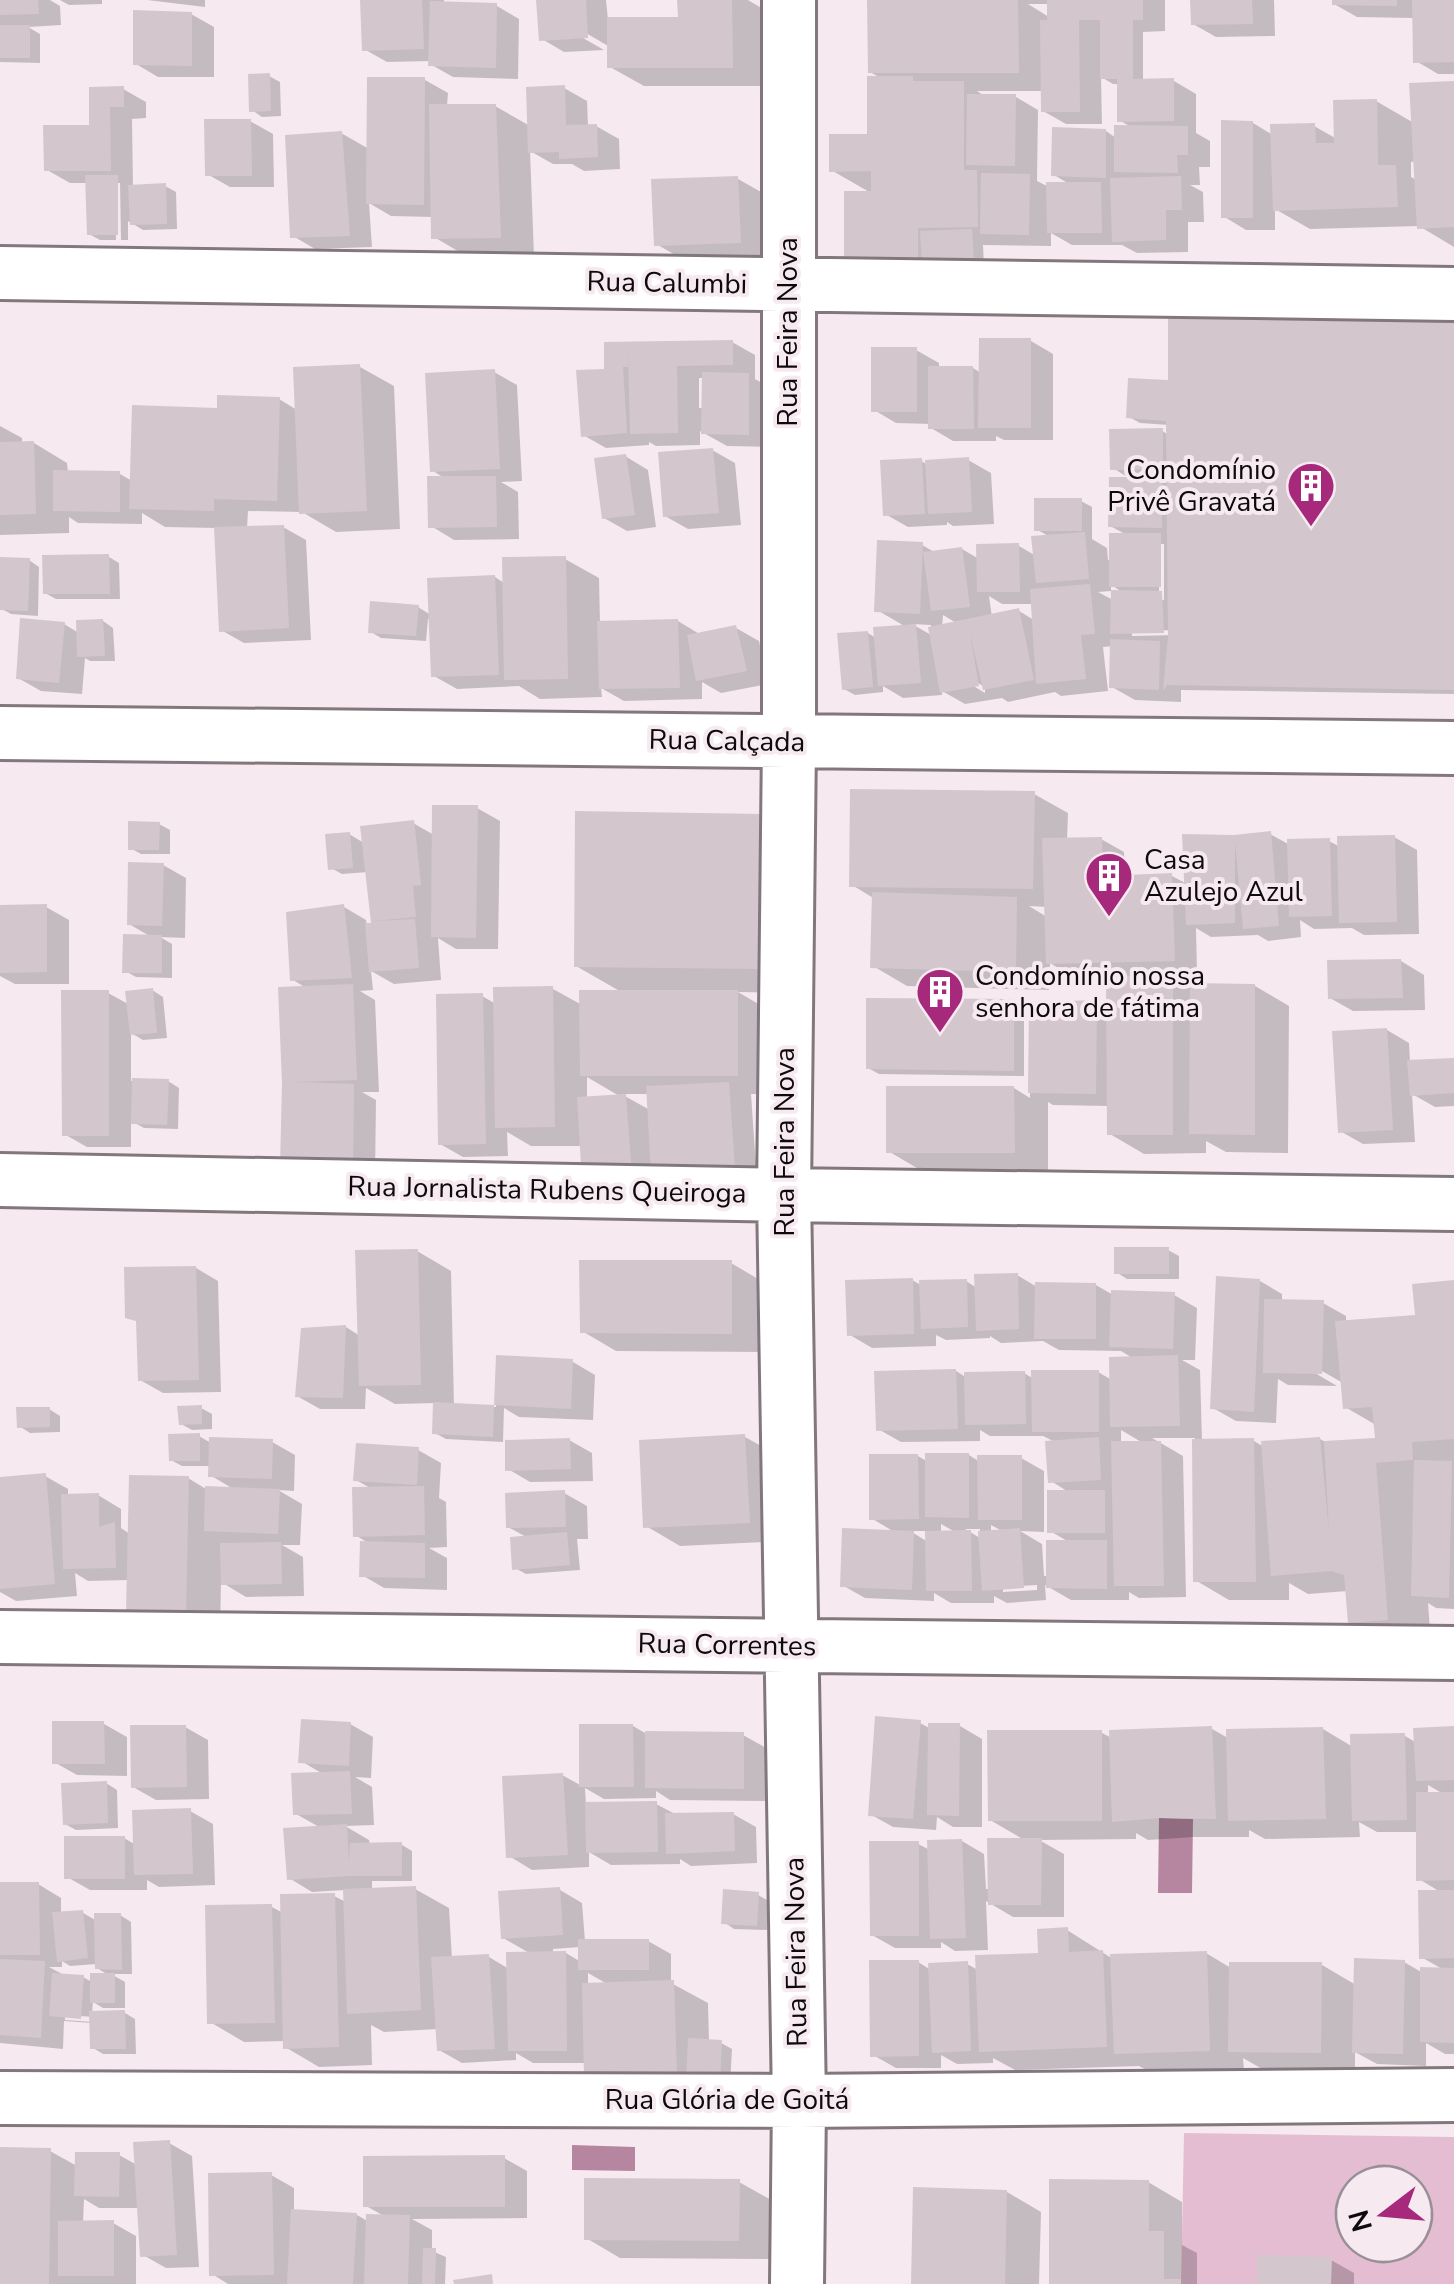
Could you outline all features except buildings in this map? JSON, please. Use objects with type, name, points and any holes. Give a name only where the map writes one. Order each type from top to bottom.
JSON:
[{"type":"street","name":"Rua Feira Nova","points":[[789,0],[784,1195],[798,2101],[797,2284]]},
{"type":"street","name":"Rua Calumbi","points":[[0,272],[1454,294]]},
{"type":"street","name":"Rua Calçada","points":[[0,733],[1454,748]]},
{"type":"street","name":"Rua Jornalista Rubens Queiroga","points":[[0,1180],[1454,1204]]},
{"type":"street","name":"Rua Correntes","points":[[0,1636],[1454,1653]]},
{"type":"street","name":"Rua Glória de Goitá","points":[[0,2098],[798,2101],[1454,2095]]},
{"type":"shaded area","points":[[1159,1818],[1193,1819],[1192,1893],[1158,1893]]},
{"type":"shaded area","points":[[1184,2133],[1454,2137],[1454,2284],[1181,2284]]},
{"type":"shaded area","points":[[572,2145],[635,2147],[635,2171],[572,2170]]},
{"type":"place","name":"Condomínio Privê Gravatá","points":[[1311,528]]},
{"type":"place","name":"Casa Azulejo Azul","points":[[1109,918]]},
{"type":"place","name":"Condomínio nossa senhora de fátima","points":[[940,1034]]}]
